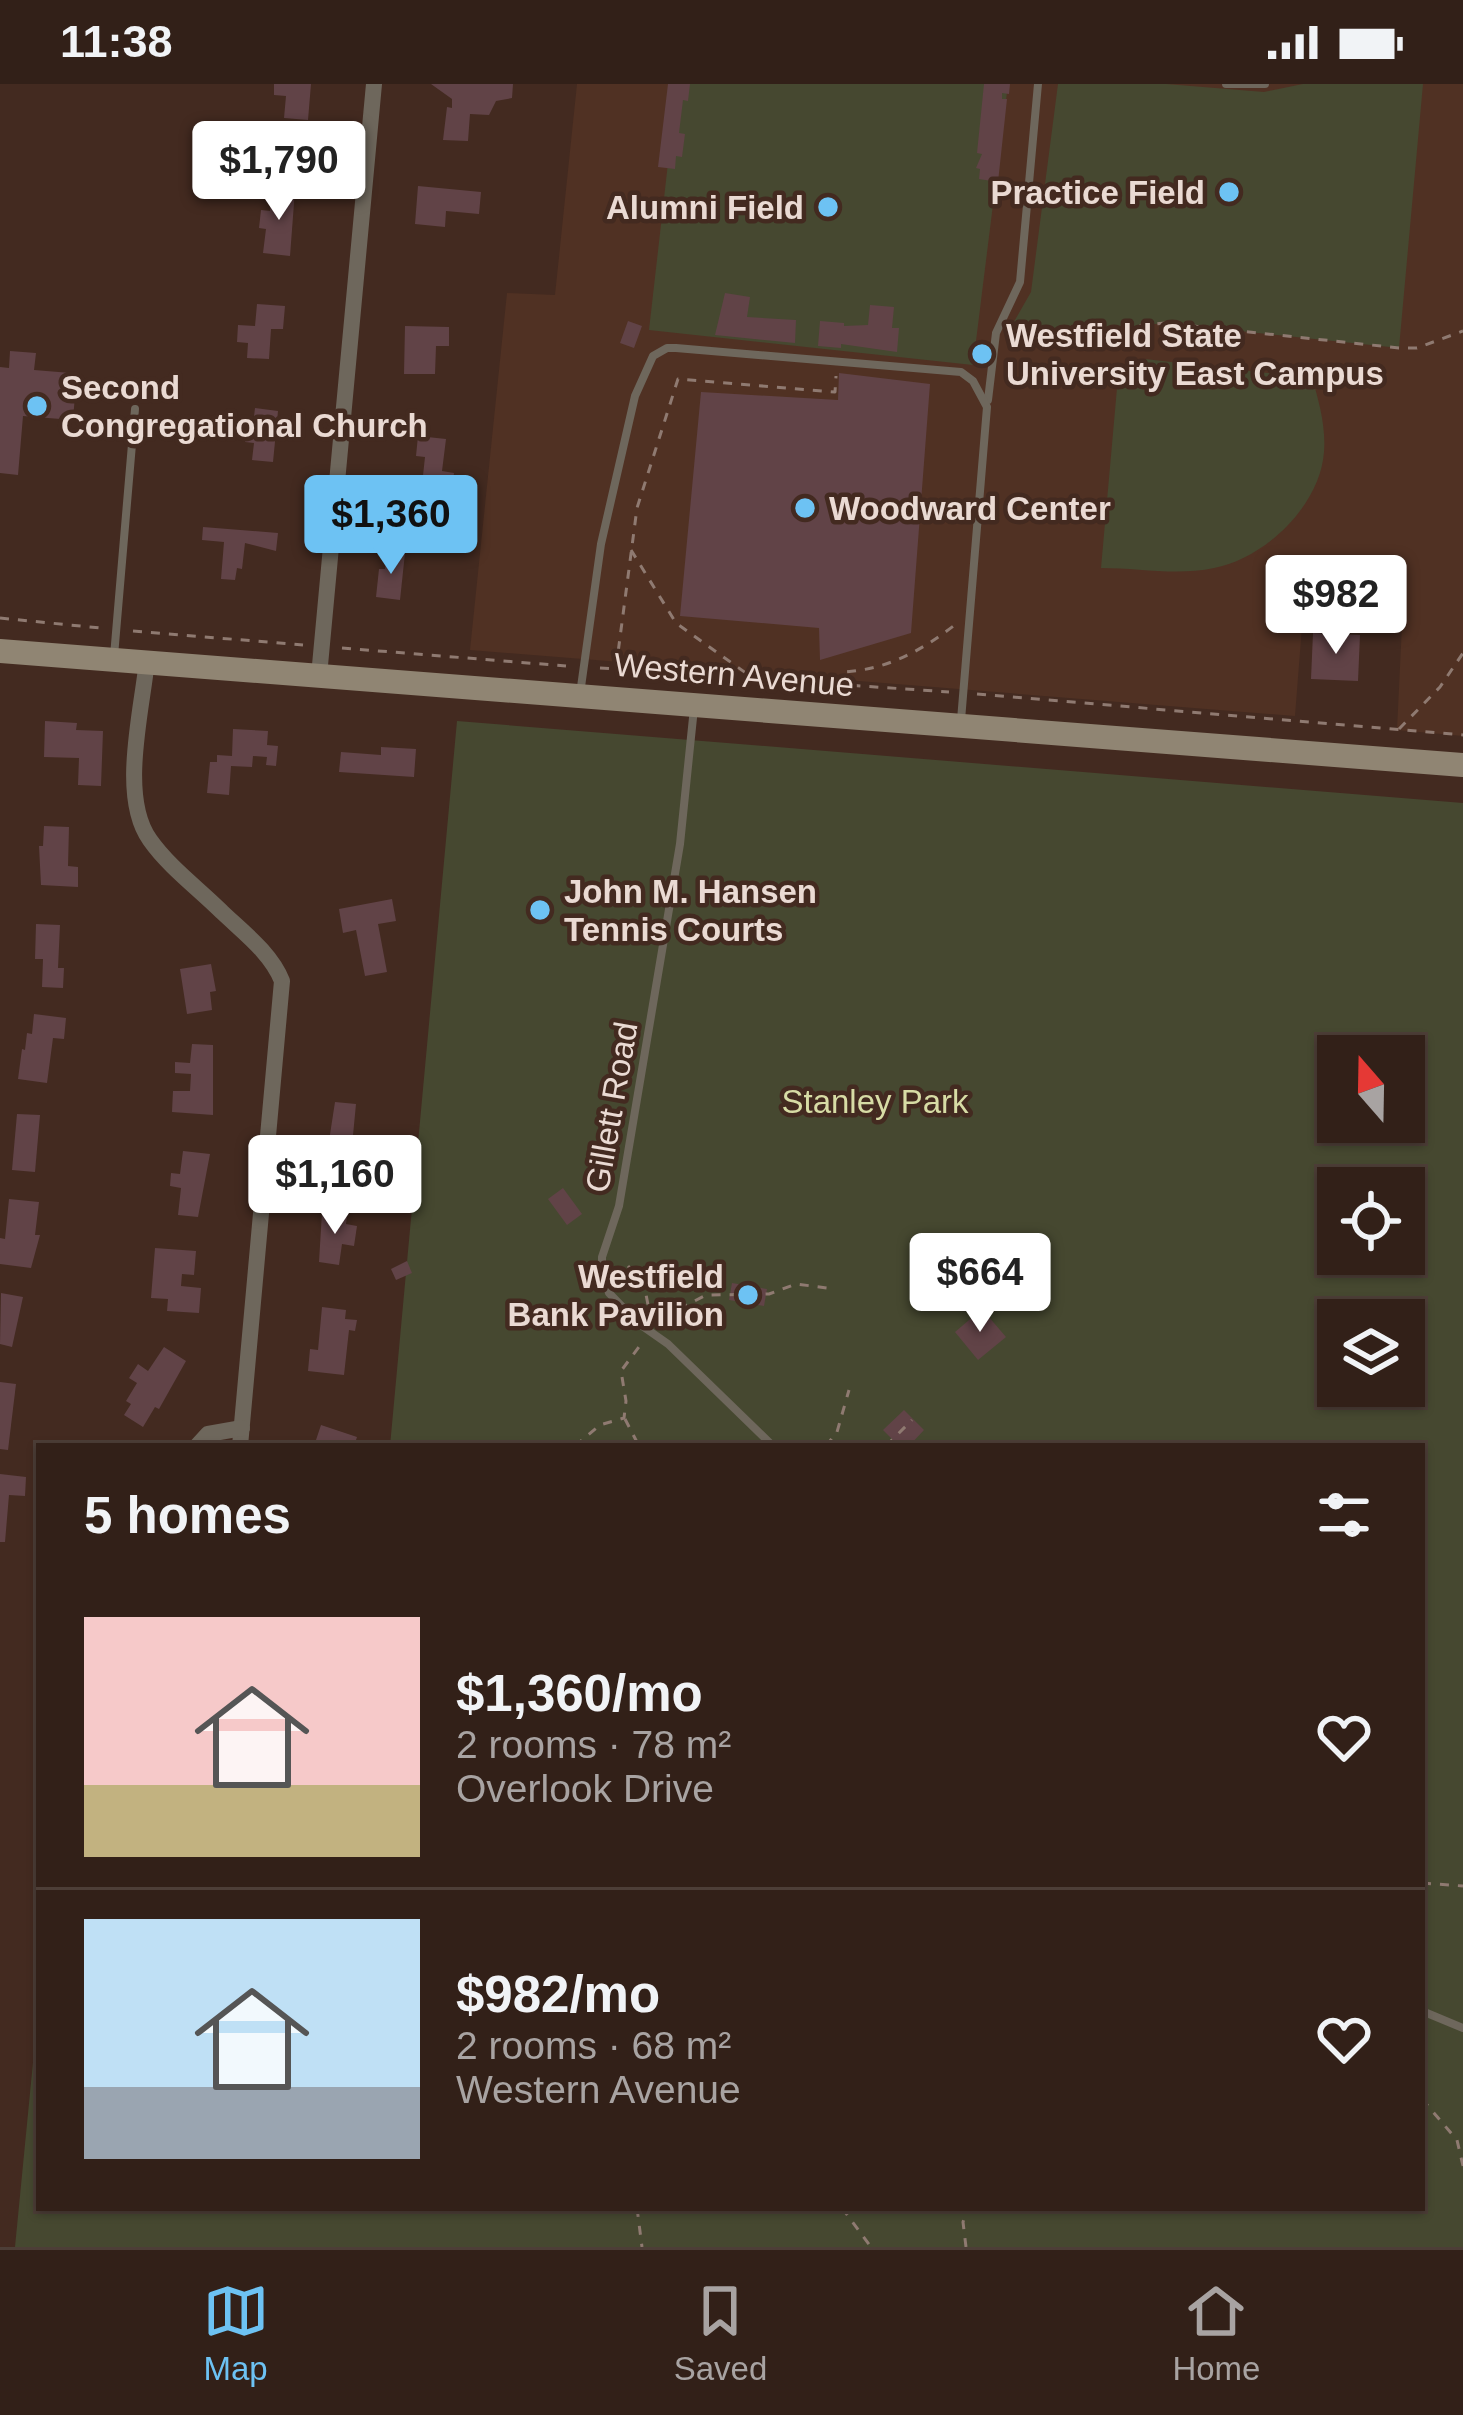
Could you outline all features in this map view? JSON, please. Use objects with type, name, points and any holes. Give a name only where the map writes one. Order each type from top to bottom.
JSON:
[{"type":"main road","name":"Western Avenue","points":[[1,657],[147,660],[1463,765]]},
{"type":"street","points":[[319,676],[374,84]]},
{"type":"street","points":[[147,660],[134,796],[140,823],[155,846],[266,955],[282,981],[241,1437],[208,1434],[200,1443]]},
{"type":"lane","points":[[961,725],[987,407],[996,333],[1020,282],[1038,84]]},
{"type":"lane","points":[[1226,84],[1265,84]]},
{"type":"lane","points":[[580,695],[601,544],[624,436],[644,369],[653,356],[676,348],[961,372],[973,381],[987,407]]},
{"type":"lane","points":[[113,658],[135,409]]},
{"type":"lane","name":"Gillett Road","points":[[694,704],[680,844],[619,1206],[604,1248],[602,1271],[618,1305],[668,1344],[770,1443]]},
{"type":"lane","points":[[1425,2013],[1463,2028]]},
{"type":"path","points":[[1011,327],[1075,332],[1165,322],[1399,348],[1417,348],[1463,331]]},
{"type":"path","points":[[616,670],[631,548],[651,456],[678,379],[835,392],[836,372]]},
{"type":"path","points":[[631,548],[676,623],[754,679]]},
{"type":"path","points":[[0,618],[1463,735]]},
{"type":"path","points":[[842,685],[842,672],[867,671],[906,658],[958,623]]},
{"type":"path","points":[[1397,730],[1440,687],[1463,653]]},
{"type":"path","points":[[628,1267],[644,1284],[649,1310]]},
{"type":"path","points":[[680,1310],[706,1295],[769,1294],[796,1284],[827,1288]]},
{"type":"path","points":[[637,1443],[624,1418],[621,1371],[642,1343]]},
{"type":"path","points":[[828,1443],[849,1390]]},
{"type":"path","points":[[578,1443],[600,1425],[624,1418]]},
{"type":"path","points":[[889,1443],[912,1420]]},
{"type":"path","points":[[1425,1883],[1463,1886]]},
{"type":"path","points":[[1425,2103],[1457,2140],[1463,2166]]},
{"type":"path","points":[[638,2211],[642,2247]]},
{"type":"path","points":[[844,2211],[871,2247]]},
{"type":"path","points":[[966,2247],[967,2211]]},
{"type":"shaded area","name":"Westfield State University East Campus","points":[[577,84],[1463,84],[1463,736],[1397,730],[1404,583],[1306,575],[1295,716],[470,650],[507,293],[555,295]]},
{"type":"green space","name":"Alumni Field","points":[[677,84],[1008,84],[973,365],[649,330]]},
{"type":"green space","name":"Practice Field","points":[[1058,84],[1166,84],[1264,92],[1303,84],[1423,84],[1399,348],[1165,323],[1075,332],[1011,327],[1031,292]]},
{"type":"green space","points":[[1145,359],[1312,378],[1324,433],[1320,472],[1301,510],[1252,553],[1200,570],[1101,568],[1118,377]]},
{"type":"green space","name":"Stanley Park","points":[[457,721],[1463,803],[1463,2247],[15,2247],[36,2032],[36,2211],[1425,2211],[1425,1443],[390,1443]]},
{"type":"building","points":[[274,84],[311,84],[308,120],[284,118],[286,96],[274,95]]},
{"type":"building","points":[[431,84],[513,84],[512,98],[496,101],[489,115],[470,114],[468,141],[443,140],[452,99]]},
{"type":"building","points":[[668,84],[690,84],[679,133],[685,134],[682,157],[676,156],[675,169],[658,167]]},
{"type":"building","points":[[984,84],[1010,84],[1009,94],[1002,93],[1002,99],[1007,99],[998,182],[979,179],[976,168],[982,154],[977,153]]},
{"type":"building","points":[[418,186],[481,192],[479,214],[446,211],[445,227],[415,224]]},
{"type":"building","points":[[273,188],[295,190],[290,256],[263,253],[266,229],[259,228],[261,210],[270,211]]},
{"type":"building","points":[[619,200],[642,203],[640,219],[617,216]]},
{"type":"building","points":[[725,293],[750,297],[747,317],[796,320],[795,343],[715,335]]},
{"type":"building","points":[[257,304],[285,306],[283,329],[271,329],[269,359],[247,358],[248,343],[237,342],[238,325],[255,326]]},
{"type":"building","points":[[870,305],[894,307],[897,352],[841,344],[841,348],[818,346],[820,321],[868,325]]},
{"type":"building","points":[[628,321],[642,326],[634,348],[620,343]]},
{"type":"building","points":[[405,326],[449,327],[449,346],[436,346],[435,374],[404,374]]},
{"type":"building","name":"Second Congregational Church","points":[[10,351],[36,353],[34,370],[71,373],[69,395],[75,395],[73,420],[23,416],[18,475],[0,473],[0,367],[9,368]]},
{"type":"building","name":"Woodward Center","points":[[839,373],[930,384],[911,633],[820,660],[819,628],[680,616],[701,392],[838,400]]},
{"type":"building","points":[[255,408],[278,411],[273,462],[252,460],[254,443],[245,442],[245,433],[252,434]]},
{"type":"building","points":[[418,436],[446,439],[442,471],[454,473],[453,480],[444,479],[442,496],[421,494],[425,457],[416,456]]},
{"type":"building","points":[[203,527],[278,533],[276,551],[245,543],[242,569],[237,568],[235,580],[221,579],[224,542],[202,540]]},
{"type":"building","points":[[387,551],[405,553],[400,600],[376,597]]},
{"type":"building","points":[[1313,633],[1360,635],[1358,681],[1311,679]]},
{"type":"building","points":[[45,721],[77,723],[76,730],[103,731],[101,786],[78,785],[79,758],[44,757]]},
{"type":"building","points":[[233,729],[268,731],[267,745],[278,746],[276,766],[266,765],[267,757],[253,756],[252,767],[231,766],[229,795],[207,793],[210,762],[217,762],[217,755],[232,756]]},
{"type":"building","points":[[381,747],[416,749],[414,777],[339,772],[341,752],[381,755]]},
{"type":"building","points":[[44,826],[69,827],[68,866],[78,867],[78,887],[41,885],[39,846],[43,846]]},
{"type":"building","points":[[392,899],[396,921],[378,924],[387,972],[365,976],[356,930],[343,933],[339,909]]},
{"type":"building","points":[[36,924],[60,925],[58,968],[64,968],[63,988],[42,987],[43,959],[35,959]]},
{"type":"building","points":[[211,964],[216,991],[210,992],[212,1010],[187,1014],[180,969]]},
{"type":"building","points":[[34,1014],[66,1018],[64,1039],[53,1038],[47,1083],[18,1079]]},
{"type":"building","points":[[192,1044],[213,1045],[213,1115],[172,1112],[173,1091],[190,1091],[191,1074],[175,1073],[175,1062],[190,1063]]},
{"type":"building","points":[[335,1102],[356,1104],[351,1156],[327,1154]]},
{"type":"building","points":[[17,1114],[40,1115],[35,1172],[12,1170]]},
{"type":"building","points":[[183,1151],[210,1154],[198,1217],[178,1215],[181,1188],[170,1186],[171,1173],[180,1174]]},
{"type":"building","points":[[563,1188],[582,1214],[567,1225],[548,1199]]},
{"type":"building","points":[[9,1199],[39,1202],[35,1235],[40,1235],[31,1268],[0,1264]]},
{"type":"building","points":[[322,1212],[347,1216],[346,1224],[357,1226],[354,1246],[342,1244],[339,1265],[319,1262]]},
{"type":"building","points":[[155,1248],[196,1251],[194,1275],[182,1274],[181,1286],[201,1288],[199,1313],[167,1311],[168,1299],[151,1298]]},
{"type":"building","points":[[407,1261],[412,1273],[396,1280],[391,1269]]},
{"type":"building","name":"Westfield Bank Pavilion","points":[[732,1283],[767,1289],[764,1306],[729,1300]]},
{"type":"building","points":[[1,1293],[23,1297],[12,1347],[0,1344]]},
{"type":"building","points":[[322,1307],[346,1310],[345,1319],[357,1320],[355,1331],[349,1330],[344,1375],[308,1371],[310,1349],[318,1350]]},
{"type":"building","points":[[982,1309],[1006,1337],[978,1360],[955,1332]]},
{"type":"building","points":[[164,1347],[186,1361],[143,1427],[124,1415],[137,1383],[129,1378],[138,1364],[148,1371]]},
{"type":"building","points":[[0,1382],[16,1384],[8,1450],[0,1449]]},
{"type":"building","points":[[904,1410],[924,1430],[912,1443],[896,1443],[883,1430]]},
{"type":"building","points":[[321,1425],[357,1437],[355,1443],[315,1443]]},
{"type":"building","points":[[0,1474],[26,1477],[25,1496],[9,1495],[5,1542],[0,1542]]},
{"type":"place","name":"Practice Field","points":[[1229,192]]},
{"type":"place","name":"Alumni Field","points":[[828,207]]},
{"type":"place","name":"Westfield State University East Campus","points":[[982,354]]},
{"type":"place","name":"Second Congregational Church","points":[[37,406]]},
{"type":"place","name":"Woodward Center","points":[[805,508]]},
{"type":"place","name":"John M. Hansen Tennis Courts","points":[[540,910]]},
{"type":"place","name":"Westfield Bank Pavilion","points":[[748,1295]]}]
